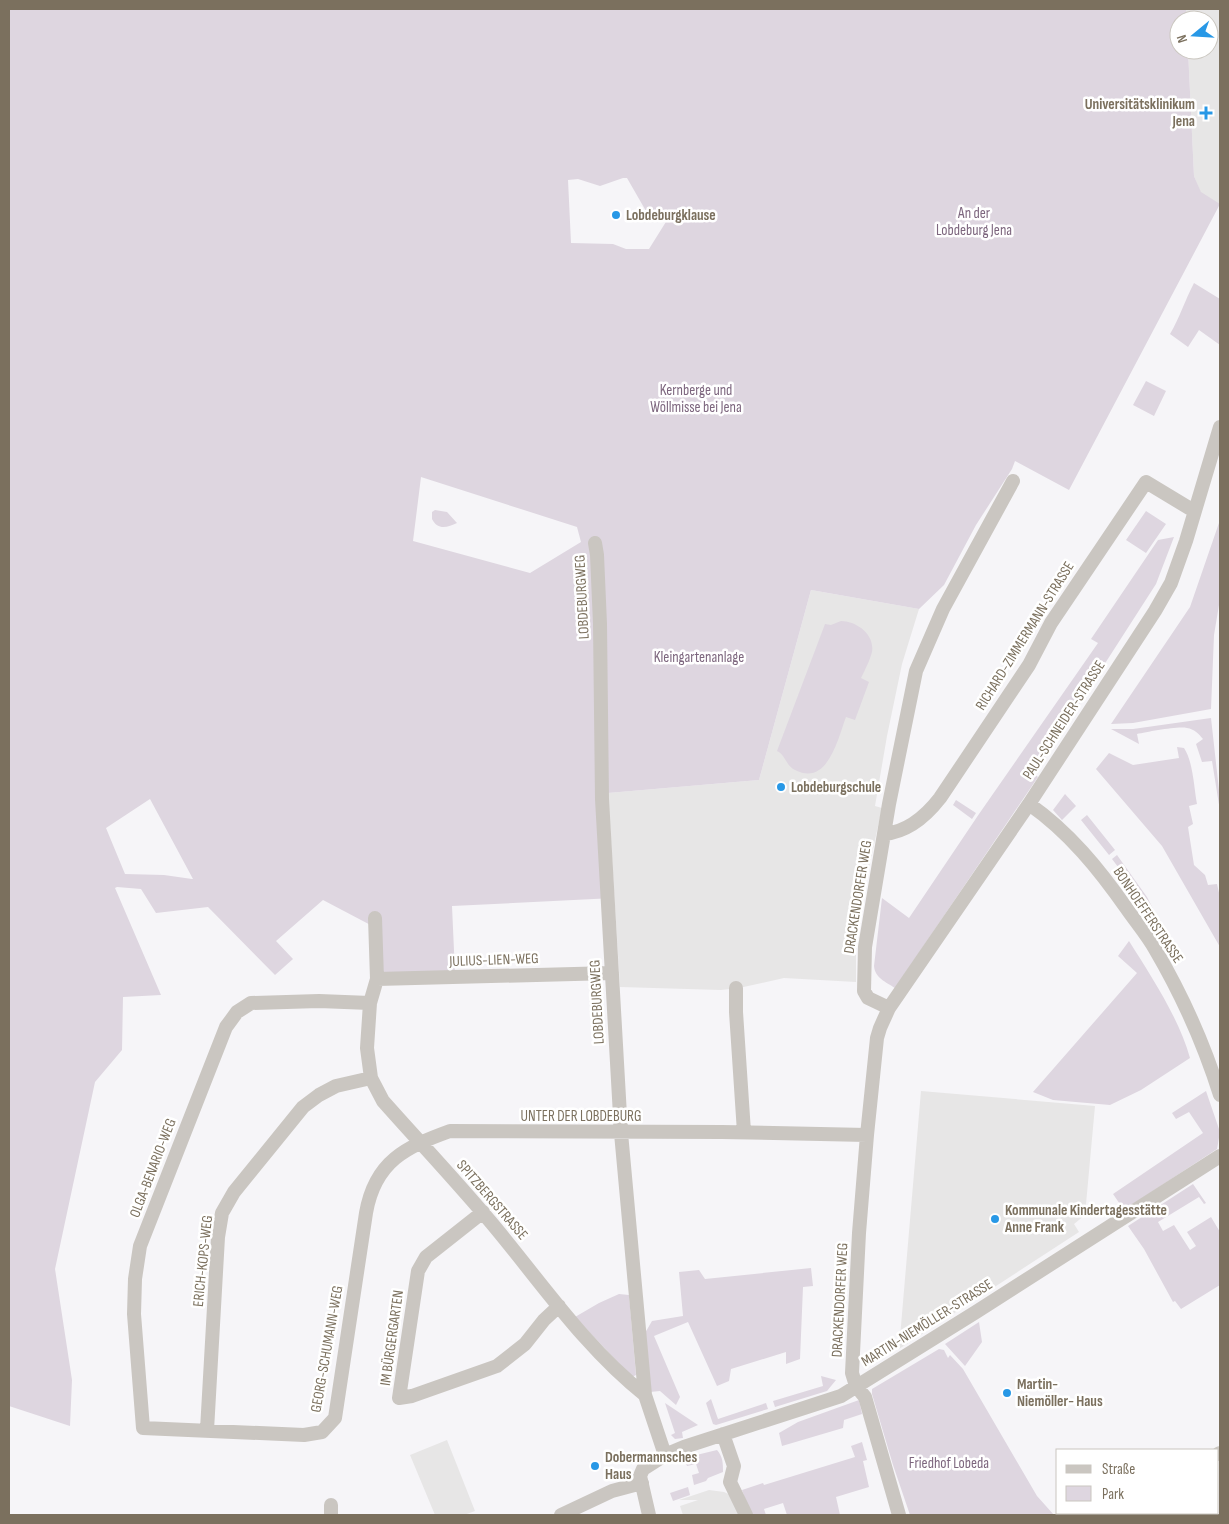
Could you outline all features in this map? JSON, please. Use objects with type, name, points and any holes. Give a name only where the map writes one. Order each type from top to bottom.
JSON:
[{"type":"street","name":"PAUL-SCHNEIDER-STRASSE","points":[[889,1008],[1029,804],[1155,611],[1171,583],[1186,542],[1220,428]]},
{"type":"street","name":"DRACKENDORFER WEG","points":[[856,1386],[852,1373],[859,1233],[867,1135],[877,1038],[889,1008],[868,998],[864,991],[865,947],[884,834],[916,671],[942,609],[1013,481]]},
{"type":"street","name":"RICHARD-ZIMMERMANN-STRASSE","points":[[884,834],[894,833],[909,827],[929,812],[940,798],[1029,665],[1050,623],[1146,482],[1194,511]]},
{"type":"street","name":"LOBDEBURGWEG","points":[[594,543],[597,555],[600,624],[602,799],[621,1132],[645,1395],[665,1455]]},
{"type":"street","name":"BONHOEFFERSTRASSE","points":[[1029,804],[1065,833],[1097,868],[1154,948],[1198,1034],[1220,1095]]},
{"type":"street","name":"SPITZBERGSTRASSE","points":[[375,918],[378,979],[370,1003],[367,1048],[371,1078],[383,1101],[483,1212],[592,1344],[631,1384],[645,1395]]},
{"type":"street","name":"JULIUS-LIEN-WEG","points":[[378,979],[612,973]]},
{"type":"street","points":[[736,988],[744,1132]]},
{"type":"street","name":"OLGA-BENARIO-WEG","points":[[143,1428],[134,1314],[135,1279],[140,1246],[226,1027],[238,1012],[252,1003],[319,1001],[370,1003]]},
{"type":"street","name":"ERICH-KOPS-WEG","points":[[207,1430],[218,1237],[222,1214],[234,1192],[303,1107],[319,1095],[336,1086],[371,1078]]},
{"type":"street","name":"UNTER DER LOBDEBURG","points":[[420,1142],[450,1131],[744,1132],[867,1135]]},
{"type":"street","name":"GEORG-SCHUMANN-WEG","points":[[143,1428],[304,1435],[322,1432],[335,1418],[367,1206],[372,1190],[381,1174],[393,1160],[406,1149],[420,1142]]},
{"type":"street","name":"MARTIN-NIEMÖLLER-STRASSE","points":[[642,1483],[640,1476],[643,1470],[665,1455],[841,1396],[1220,1156]]},
{"type":"street","name":"IM BÜRGERGARTEN","points":[[483,1212],[421,1263],[418,1271],[399,1398],[412,1396],[497,1366],[525,1344],[544,1320],[559,1306]]},
{"type":"street","points":[[856,1386],[865,1397],[899,1515]]},
{"type":"street","points":[[723,1434],[734,1466],[730,1482],[746,1515]]},
{"type":"street","points":[[561,1515],[612,1491],[642,1483],[649,1515]]},
{"type":"shaded area","name":"Universitätsklinikum Jena","points":[[1220,9],[1220,205],[1201,193],[1194,176],[1188,60],[1219,60],[1219,10],[1186,10]]},
{"type":"shaded area","name":"Lobdeburgschule","points":[[811,590],[919,609],[902,664],[875,806],[882,808],[856,927],[856,982],[784,978],[721,990],[620,987],[608,793],[759,780]]},
{"type":"shaded area","name":"Kommunale Kindertagesstätte Anne Frank","points":[[921,1091],[1095,1106],[1085,1215],[1074,1224],[1079,1232],[899,1349]]},
{"type":"shaded area","points":[[447,1440],[475,1511],[464,1515],[435,1515],[410,1455]]},
{"type":"shaded area","points":[[709,1490],[724,1492],[733,1496],[741,1515],[683,1515],[680,1506],[698,1500],[679,1500]]},
{"type":"green space","points":[[9,9],[1186,9],[1169,10],[1169,60],[1188,60],[1194,176],[1201,192],[1220,204],[1069,490],[1015,461],[1012,469],[976,525],[944,585],[919,609],[811,590],[759,780],[608,793],[614,898],[452,906],[455,973],[377,973],[380,930],[323,900],[276,941],[293,959],[275,975],[208,907],[156,913],[141,889],[115,888],[161,995],[123,997],[122,1050],[95,1082],[55,1269],[72,1380],[70,1426],[9,1406]],"holes":[[[627,178],[650,218],[664,211],[669,217],[649,249],[626,249],[613,244],[571,243],[568,180],[578,179],[600,186]],[[421,477],[577,527],[581,542],[530,573],[413,541]],[[150,799],[193,879],[164,875],[125,874],[106,828]]]},
{"type":"green space","points":[[1194,283],[1220,299],[1220,345],[1199,330],[1188,347],[1170,334]]},
{"type":"green space","points":[[1146,381],[1166,391],[1154,416],[1133,405]]},
{"type":"green space","points":[[435,510],[447,512],[457,523],[447,527],[440,527],[432,519],[432,512]]},
{"type":"green space","points":[[1146,511],[1166,524],[1146,553],[1126,540]]},
{"type":"green space","points":[[1220,520],[1220,599],[1214,635],[1211,709],[1133,723],[1111,724],[1190,607]]},
{"type":"green space","points":[[1174,537],[1156,584],[1034,774],[1038,777],[895,988],[885,982],[876,974],[874,966],[882,898],[909,918],[1098,643],[1091,639],[1158,540]]},
{"type":"green space","points":[[841,621],[858,626],[871,640],[872,652],[861,678],[869,682],[855,720],[846,717],[830,758],[816,772],[806,773],[792,768],[777,751],[825,624],[831,625]]},
{"type":"green space","points":[[1211,718],[1220,811],[1212,761],[1202,762],[1196,744],[1203,739],[1196,732],[1182,728],[1137,734],[1139,744],[1111,729],[1133,729]]},
{"type":"green space","points":[[1177,747],[1184,748],[1187,753],[1194,783],[1197,804],[1189,806],[1193,824],[1188,827],[1194,865],[1205,875],[1208,885],[1217,884],[1220,897],[1220,947],[1162,846],[1096,769],[1109,753],[1133,765],[1179,758]]},
{"type":"green space","points":[[1065,794],[1076,806],[1062,820],[1053,810]]},
{"type":"green space","points":[[956,800],[976,813],[972,819],[953,805]]},
{"type":"green space","points":[[1087,815],[1115,850],[1109,855],[1081,820]]},
{"type":"green space","points":[[1117,855],[1147,897],[1164,930],[1162,931],[1140,896],[1112,859]]},
{"type":"green space","points":[[1129,941],[1172,1013],[1190,1058],[1141,1090],[1110,1105],[1053,1100],[1033,1092],[1137,973],[1118,956]]},
{"type":"green space","points":[[1206,1091],[1220,1132],[1217,1149],[1124,1210],[1113,1194],[1203,1133],[1189,1112],[1176,1119],[1172,1113]]},
{"type":"green space","points":[[1193,1184],[1206,1203],[1204,1204],[1199,1197],[1158,1222],[1163,1231],[1174,1225],[1190,1250],[1196,1246],[1187,1232],[1211,1217],[1220,1232],[1220,1285],[1181,1309],[1175,1301],[1173,1302],[1144,1249],[1128,1226]]},
{"type":"green space","points":[[811,1268],[813,1286],[803,1287],[800,1359],[786,1364],[786,1352],[731,1369],[729,1381],[717,1386],[688,1322],[654,1336],[680,1397],[676,1405],[660,1391],[650,1392],[645,1333],[652,1321],[683,1316],[679,1272],[699,1270],[705,1279]]},
{"type":"green space","points":[[619,1294],[629,1295],[636,1375],[632,1377],[575,1317]]},
{"type":"green space","points":[[979,1322],[982,1342],[965,1366],[945,1344]]},
{"type":"green space","name":"Friedhof Lobeda","points":[[939,1349],[944,1350],[948,1358],[950,1355],[963,1369],[1037,1496],[1054,1515],[910,1515],[893,1465],[872,1389]]},
{"type":"green space","points":[[821,1376],[836,1380],[827,1391],[775,1407],[773,1401],[823,1386]]},
{"type":"green space","points":[[711,1399],[718,1419],[766,1403],[768,1409],[716,1425],[713,1424],[706,1403]]},
{"type":"green space","points":[[859,1400],[862,1414],[844,1420],[843,1428],[782,1446],[779,1433],[798,1422]]},
{"type":"green space","points":[[665,1403],[698,1425],[682,1432],[683,1438],[675,1439],[671,1435],[675,1433]]},
{"type":"green space","points":[[862,1442],[867,1460],[863,1461],[869,1487],[836,1497],[840,1515],[787,1515],[783,1503],[764,1509],[766,1515],[751,1515],[742,1490],[855,1457],[851,1446]]},
{"type":"green space","points":[[717,1450],[722,1460],[723,1472],[694,1485],[692,1475],[699,1473],[696,1464],[687,1466],[684,1458]]},
{"type":"green space","points":[[688,1487],[690,1495],[673,1501],[670,1493]]},
{"type":"place","name":"Universitätsklinikum Jena","points":[[1206,113]]},
{"type":"place","name":"Lobdeburgklause","points":[[616,215]]},
{"type":"place","name":"Lobdeburgschule","points":[[781,787]]},
{"type":"place","name":"Kommunale Kindertagesstätte Anne Frank","points":[[995,1219]]},
{"type":"place","name":"Martin- Niemöller- Haus","points":[[1007,1393]]},
{"type":"place","name":"Dobermannsches Haus","points":[[595,1466]]},
{"type":"park label","name":"An der Lobdeburg Jena","points":[[974,222]]},
{"type":"park label","name":"Kernberge und Wöllmisse bei Jena","points":[[696,398]]},
{"type":"park label","name":"Kleingartenanlage","points":[[699,657]]}]
